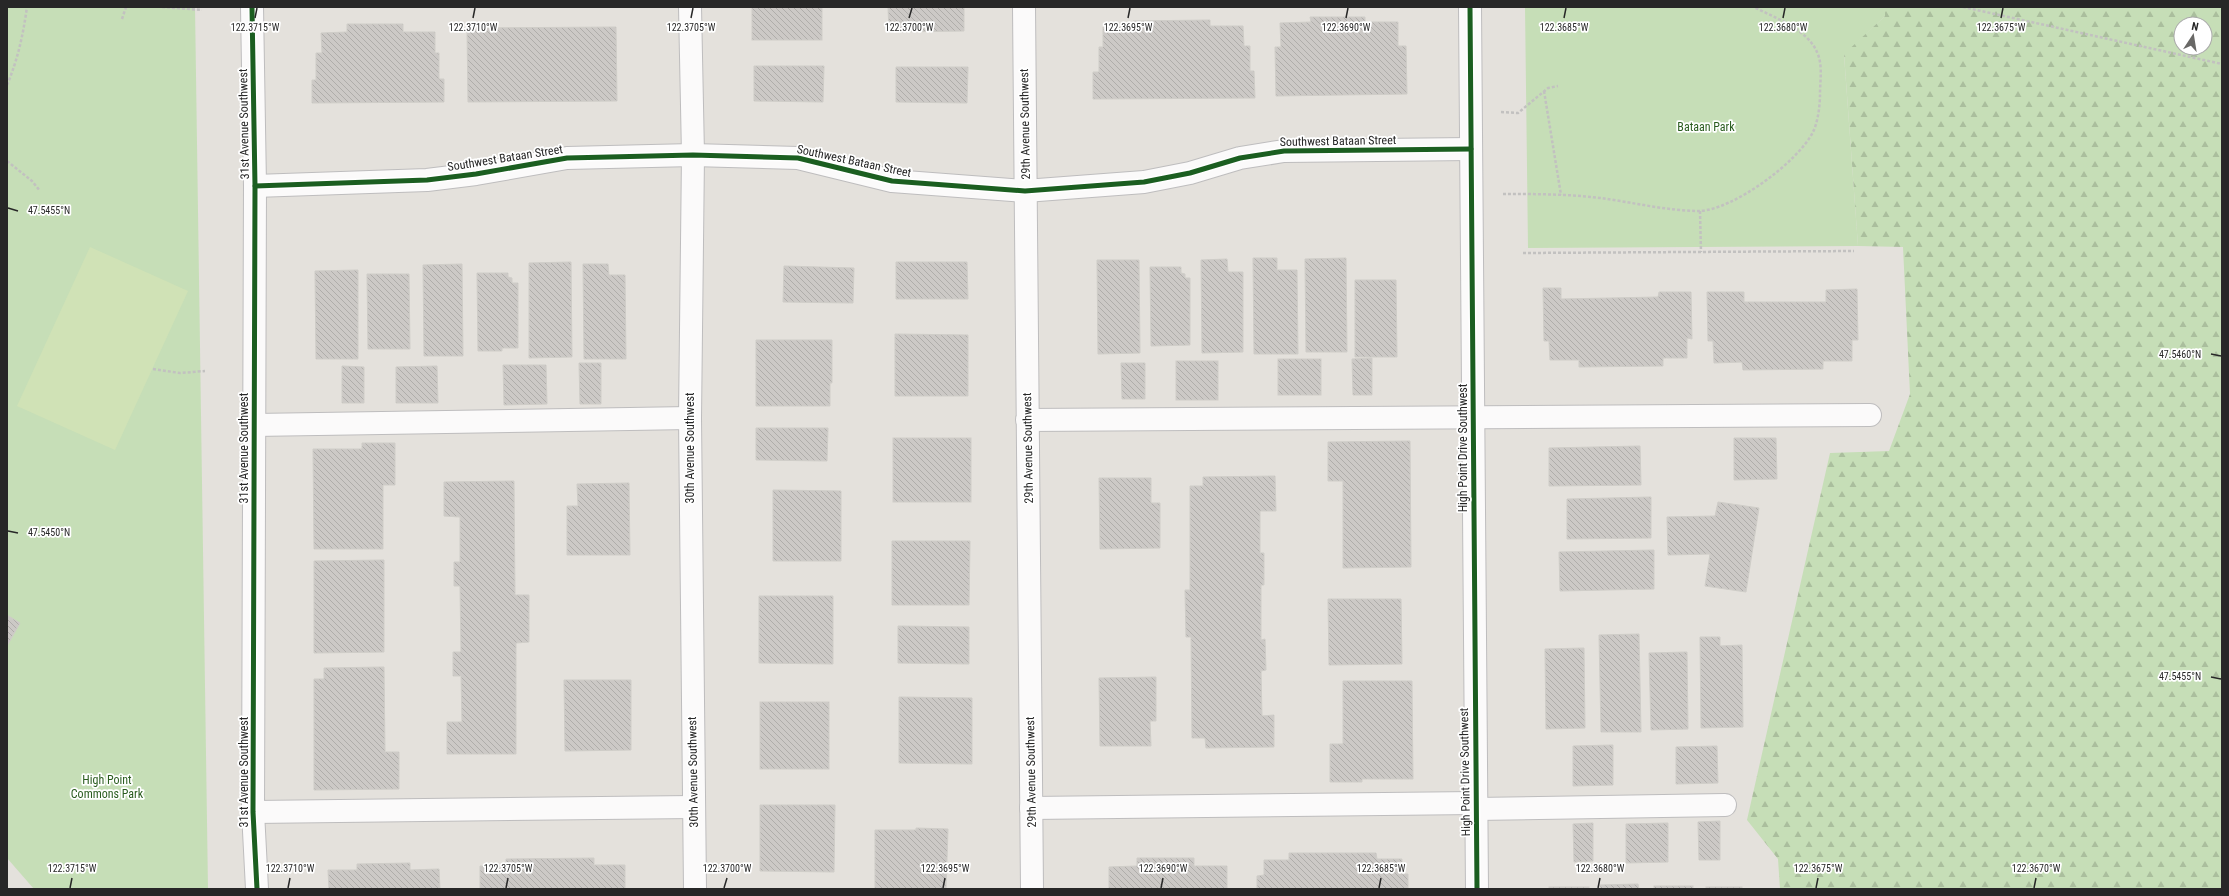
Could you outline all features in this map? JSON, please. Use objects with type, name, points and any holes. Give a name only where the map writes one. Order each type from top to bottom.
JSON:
[{"type":"street","name":"31st Avenue Southwest","points":[[252,7],[255,186],[253,812],[257,889]]},
{"type":"street","name":"30th Avenue Southwest","points":[[690,7],[693,155],[690,418],[695,889]]},
{"type":"street","name":"29th Avenue Southwest","points":[[1024,7],[1032,889]]},
{"type":"street","name":"High Point Drive Southwest","points":[[1470,7],[1475,806],[1477,889]]},
{"type":"street","name":"Southwest Bataan Street","points":[[255,186],[427,180],[476,174],[567,158],[693,155],[798,158],[892,181],[1025,191],[1144,182],[1190,174],[1240,158],[1284,151],[1471,149]]},
{"type":"street","points":[[1027,420],[1870,415]]},
{"type":"street","points":[[254,425],[690,418]]},
{"type":"street","points":[[1031,808],[1725,805]]},
{"type":"street","points":[[253,812],[693,807]]},
{"type":"path","points":[[7,85],[16,64],[26,7]]},
{"type":"path","points":[[122,19],[126,7]]},
{"type":"path","points":[[162,7],[202,10]]},
{"type":"path","points":[[1499,194],[1561,195],[1700,211],[1739,197],[1771,178],[1793,159],[1813,132],[1820,102],[1821,68],[1817,51],[1795,28],[1754,7]]},
{"type":"path","points":[[1963,7],[2222,64]]},
{"type":"path","points":[[1498,112],[1518,113],[1548,88],[1558,86]]},
{"type":"path","points":[[1544,91],[1561,195]]},
{"type":"path","points":[[7,160],[32,181],[40,191]]},
{"type":"path","points":[[1700,211],[1701,252]]},
{"type":"path","points":[[1524,253],[1854,251]]},
{"type":"path","points":[[153,369],[180,373],[205,372]]},
{"type":"green space","name":"High Point Commons Park","points":[[7,7],[195,7],[208,889],[34,889],[7,858]]},
{"type":"green space","name":"Bataan Park","points":[[1525,7],[1885,7],[1885,16],[1844,55],[1858,246],[1528,248]]},
{"type":"green space","points":[[1885,7],[2222,7],[2222,889],[1780,889],[1778,859],[1747,820],[1830,453],[1889,451],[1910,394],[1903,247],[1858,246],[1844,54],[1885,16]]},
{"type":"green space","points":[[90,247],[188,291],[115,450],[17,406]]},
{"type":"building","points":[[752,7],[822,7],[822,40],[752,40]]},
{"type":"building","points":[[888,7],[964,7],[964,31],[889,32]]},
{"type":"building","points":[[1310,17],[1365,17],[1365,22],[1398,22],[1398,46],[1406,46],[1407,94],[1276,96],[1275,47],[1281,47],[1280,23],[1311,22]]},
{"type":"building","points":[[1210,20],[1210,26],[1243,26],[1244,46],[1250,46],[1250,71],[1254,71],[1255,98],[1093,99],[1093,72],[1099,72],[1099,47],[1103,47],[1103,27],[1133,27],[1133,21]]},
{"type":"building","points":[[347,24],[403,24],[403,32],[435,32],[435,53],[439,53],[439,79],[444,79],[444,102],[312,103],[312,80],[316,80],[316,53],[322,53],[321,33],[347,32]]},
{"type":"building","points":[[616,27],[617,101],[468,102],[467,28]]},
{"type":"building","points":[[754,66],[824,66],[823,102],[754,101]]},
{"type":"building","points":[[896,67],[968,67],[967,103],[896,102]]},
{"type":"building","points":[[1253,258],[1277,258],[1277,270],[1297,270],[1298,354],[1254,354]]},
{"type":"building","points":[[1346,258],[1347,352],[1306,352],[1305,259]]},
{"type":"building","points":[[1227,259],[1228,272],[1243,272],[1243,352],[1202,353],[1201,260]]},
{"type":"building","points":[[1097,260],[1139,260],[1140,353],[1098,354]]},
{"type":"building","points":[[571,262],[572,357],[529,358],[529,263]]},
{"type":"building","points":[[896,262],[967,262],[968,299],[896,299]]},
{"type":"building","points":[[462,264],[463,356],[424,356],[423,265]]},
{"type":"building","points":[[583,264],[608,264],[609,275],[625,275],[626,359],[584,359]]},
{"type":"building","points":[[784,266],[854,268],[853,303],[783,302]]},
{"type":"building","points":[[1150,267],[1181,267],[1181,273],[1185,274],[1185,278],[1190,278],[1190,345],[1151,346]]},
{"type":"building","points":[[358,270],[358,359],[316,359],[315,271]]},
{"type":"building","points":[[477,273],[508,273],[508,277],[512,278],[512,283],[518,283],[518,348],[502,348],[502,351],[478,351]]},
{"type":"building","points":[[367,274],[409,274],[410,349],[368,349]]},
{"type":"building","points":[[1355,280],[1396,280],[1397,357],[1355,357]]},
{"type":"building","points":[[1543,288],[1561,288],[1561,299],[1658,297],[1659,292],[1691,292],[1692,339],[1687,338],[1687,358],[1663,358],[1663,366],[1579,367],[1579,360],[1550,360],[1549,341],[1544,341]]},
{"type":"building","points":[[1857,289],[1858,340],[1852,340],[1852,361],[1823,361],[1823,369],[1743,370],[1742,362],[1714,363],[1713,341],[1708,341],[1707,292],[1744,292],[1744,302],[1826,302],[1826,290]]},
{"type":"building","points":[[895,334],[968,335],[968,396],[895,396]]},
{"type":"building","points":[[756,340],[832,340],[832,383],[830,383],[830,406],[756,406]]},
{"type":"building","points":[[1372,358],[1372,395],[1353,395],[1352,359]]},
{"type":"building","points":[[1278,359],[1321,359],[1321,395],[1278,395]]},
{"type":"building","points":[[1176,361],[1218,361],[1218,400],[1176,400]]},
{"type":"building","points":[[579,363],[601,363],[601,404],[580,404]]},
{"type":"building","points":[[1121,363],[1145,363],[1145,399],[1122,399]]},
{"type":"building","points":[[503,365],[546,365],[547,404],[504,405]]},
{"type":"building","points":[[342,366],[364,367],[364,403],[342,403]]},
{"type":"building","points":[[437,366],[438,403],[396,403],[396,367]]},
{"type":"building","points":[[756,428],[828,428],[827,461],[756,460]]},
{"type":"building","points":[[893,438],[971,438],[971,502],[893,502]]},
{"type":"building","points":[[1734,438],[1776,438],[1777,479],[1734,480]]},
{"type":"building","points":[[1410,441],[1411,567],[1343,568],[1343,481],[1328,481],[1328,442]]},
{"type":"building","points":[[362,443],[395,443],[395,485],[383,485],[383,549],[314,549],[313,449],[362,449]]},
{"type":"building","points":[[1640,446],[1641,485],[1549,486],[1549,448]]},
{"type":"building","points":[[1275,476],[1276,511],[1260,511],[1260,553],[1264,553],[1264,585],[1261,585],[1261,640],[1265,639],[1266,670],[1261,671],[1262,716],[1274,715],[1274,747],[1206,748],[1205,738],[1192,738],[1191,637],[1186,637],[1185,590],[1190,590],[1190,486],[1203,486],[1203,477]]},
{"type":"building","points":[[1099,478],[1151,478],[1151,503],[1160,503],[1160,548],[1100,549]]},
{"type":"building","points":[[514,481],[515,595],[529,595],[529,642],[516,643],[516,754],[447,754],[447,722],[462,722],[461,676],[453,676],[453,652],[461,652],[460,586],[454,586],[454,562],[460,562],[460,517],[444,516],[444,482]]},
{"type":"building","points":[[629,483],[630,555],[567,555],[567,506],[578,506],[577,484]]},
{"type":"building","points":[[773,490],[841,491],[841,561],[773,561]]},
{"type":"building","points":[[1651,497],[1651,538],[1567,539],[1567,499]]},
{"type":"building","points":[[1718,502],[1759,508],[1746,592],[1705,586],[1710,554],[1668,555],[1667,517],[1715,516]]},
{"type":"building","points":[[892,541],[970,541],[969,605],[892,605]]},
{"type":"building","points":[[1654,550],[1654,589],[1560,591],[1559,552]]},
{"type":"building","points":[[384,560],[384,652],[314,653],[314,561]]},
{"type":"building","points":[[759,596],[833,596],[833,664],[759,663]]},
{"type":"building","points":[[1328,599],[1401,599],[1402,664],[1329,665]]},
{"type":"building","points":[[7,615],[20,623],[7,646]]},
{"type":"building","points":[[898,626],[969,627],[969,664],[898,663]]},
{"type":"building","points":[[1639,634],[1641,732],[1601,732],[1599,635]]},
{"type":"building","points":[[1700,637],[1720,637],[1720,646],[1742,645],[1743,727],[1701,728]]},
{"type":"building","points":[[1584,648],[1585,728],[1546,729],[1545,649]]},
{"type":"building","points":[[1687,652],[1688,729],[1651,730],[1649,653]]},
{"type":"building","points":[[384,667],[385,752],[399,752],[399,789],[314,790],[314,679],[324,679],[324,668]]},
{"type":"building","points":[[1156,677],[1156,721],[1150,721],[1151,746],[1100,746],[1099,678]]},
{"type":"building","points":[[564,680],[631,680],[631,750],[565,751]]},
{"type":"building","points":[[1343,681],[1412,681],[1413,779],[1362,779],[1362,782],[1330,782],[1330,744],[1343,744]]},
{"type":"building","points":[[899,697],[972,698],[972,764],[899,763]]},
{"type":"building","points":[[760,702],[829,702],[829,769],[760,769]]},
{"type":"building","points":[[1613,745],[1613,785],[1573,786],[1573,746]]},
{"type":"building","points":[[1717,746],[1718,783],[1676,784],[1676,747]]},
{"type":"building","points":[[760,805],[835,805],[834,872],[760,871]]},
{"type":"building","points":[[1720,821],[1720,860],[1699,860],[1698,822]]},
{"type":"building","points":[[1593,823],[1593,861],[1574,862],[1573,824]]},
{"type":"building","points":[[1668,823],[1668,862],[1626,863],[1626,824]]},
{"type":"building","points":[[916,828],[948,829],[946,889],[875,889],[875,830],[916,830]]},
{"type":"building","points":[[1289,853],[1376,853],[1377,859],[1402,859],[1402,874],[1408,874],[1408,889],[1257,889],[1257,876],[1264,875],[1264,860],[1289,860]]},
{"type":"building","points":[[594,858],[594,865],[625,865],[625,889],[480,889],[480,866],[506,866],[506,859]]},
{"type":"building","points":[[1137,858],[1194,858],[1194,866],[1227,866],[1227,889],[1109,889],[1109,867],[1137,866]]},
{"type":"building","points":[[410,863],[410,870],[439,869],[440,889],[329,889],[328,870],[357,870],[357,864]]},
{"type":"building","points":[[1638,884],[1639,889],[1600,889],[1600,885]]},
{"type":"building","points":[[1654,886],[1693,886],[1693,889],[1654,889]]},
{"type":"building","points":[[1549,887],[1589,887],[1589,889],[1549,889]]},
{"type":"building","points":[[1706,887],[1742,887],[1742,889],[1706,889]]},
{"type":"cycle path","points":[[252,7],[255,186],[253,812],[257,889]]},
{"type":"cycle path","points":[[1470,7],[1477,889]]},
{"type":"cycle path","points":[[255,186],[427,180],[476,174],[567,158],[693,155],[798,158],[892,181],[1025,191],[1144,182],[1190,173],[1240,158],[1284,151],[1471,149]]}]
